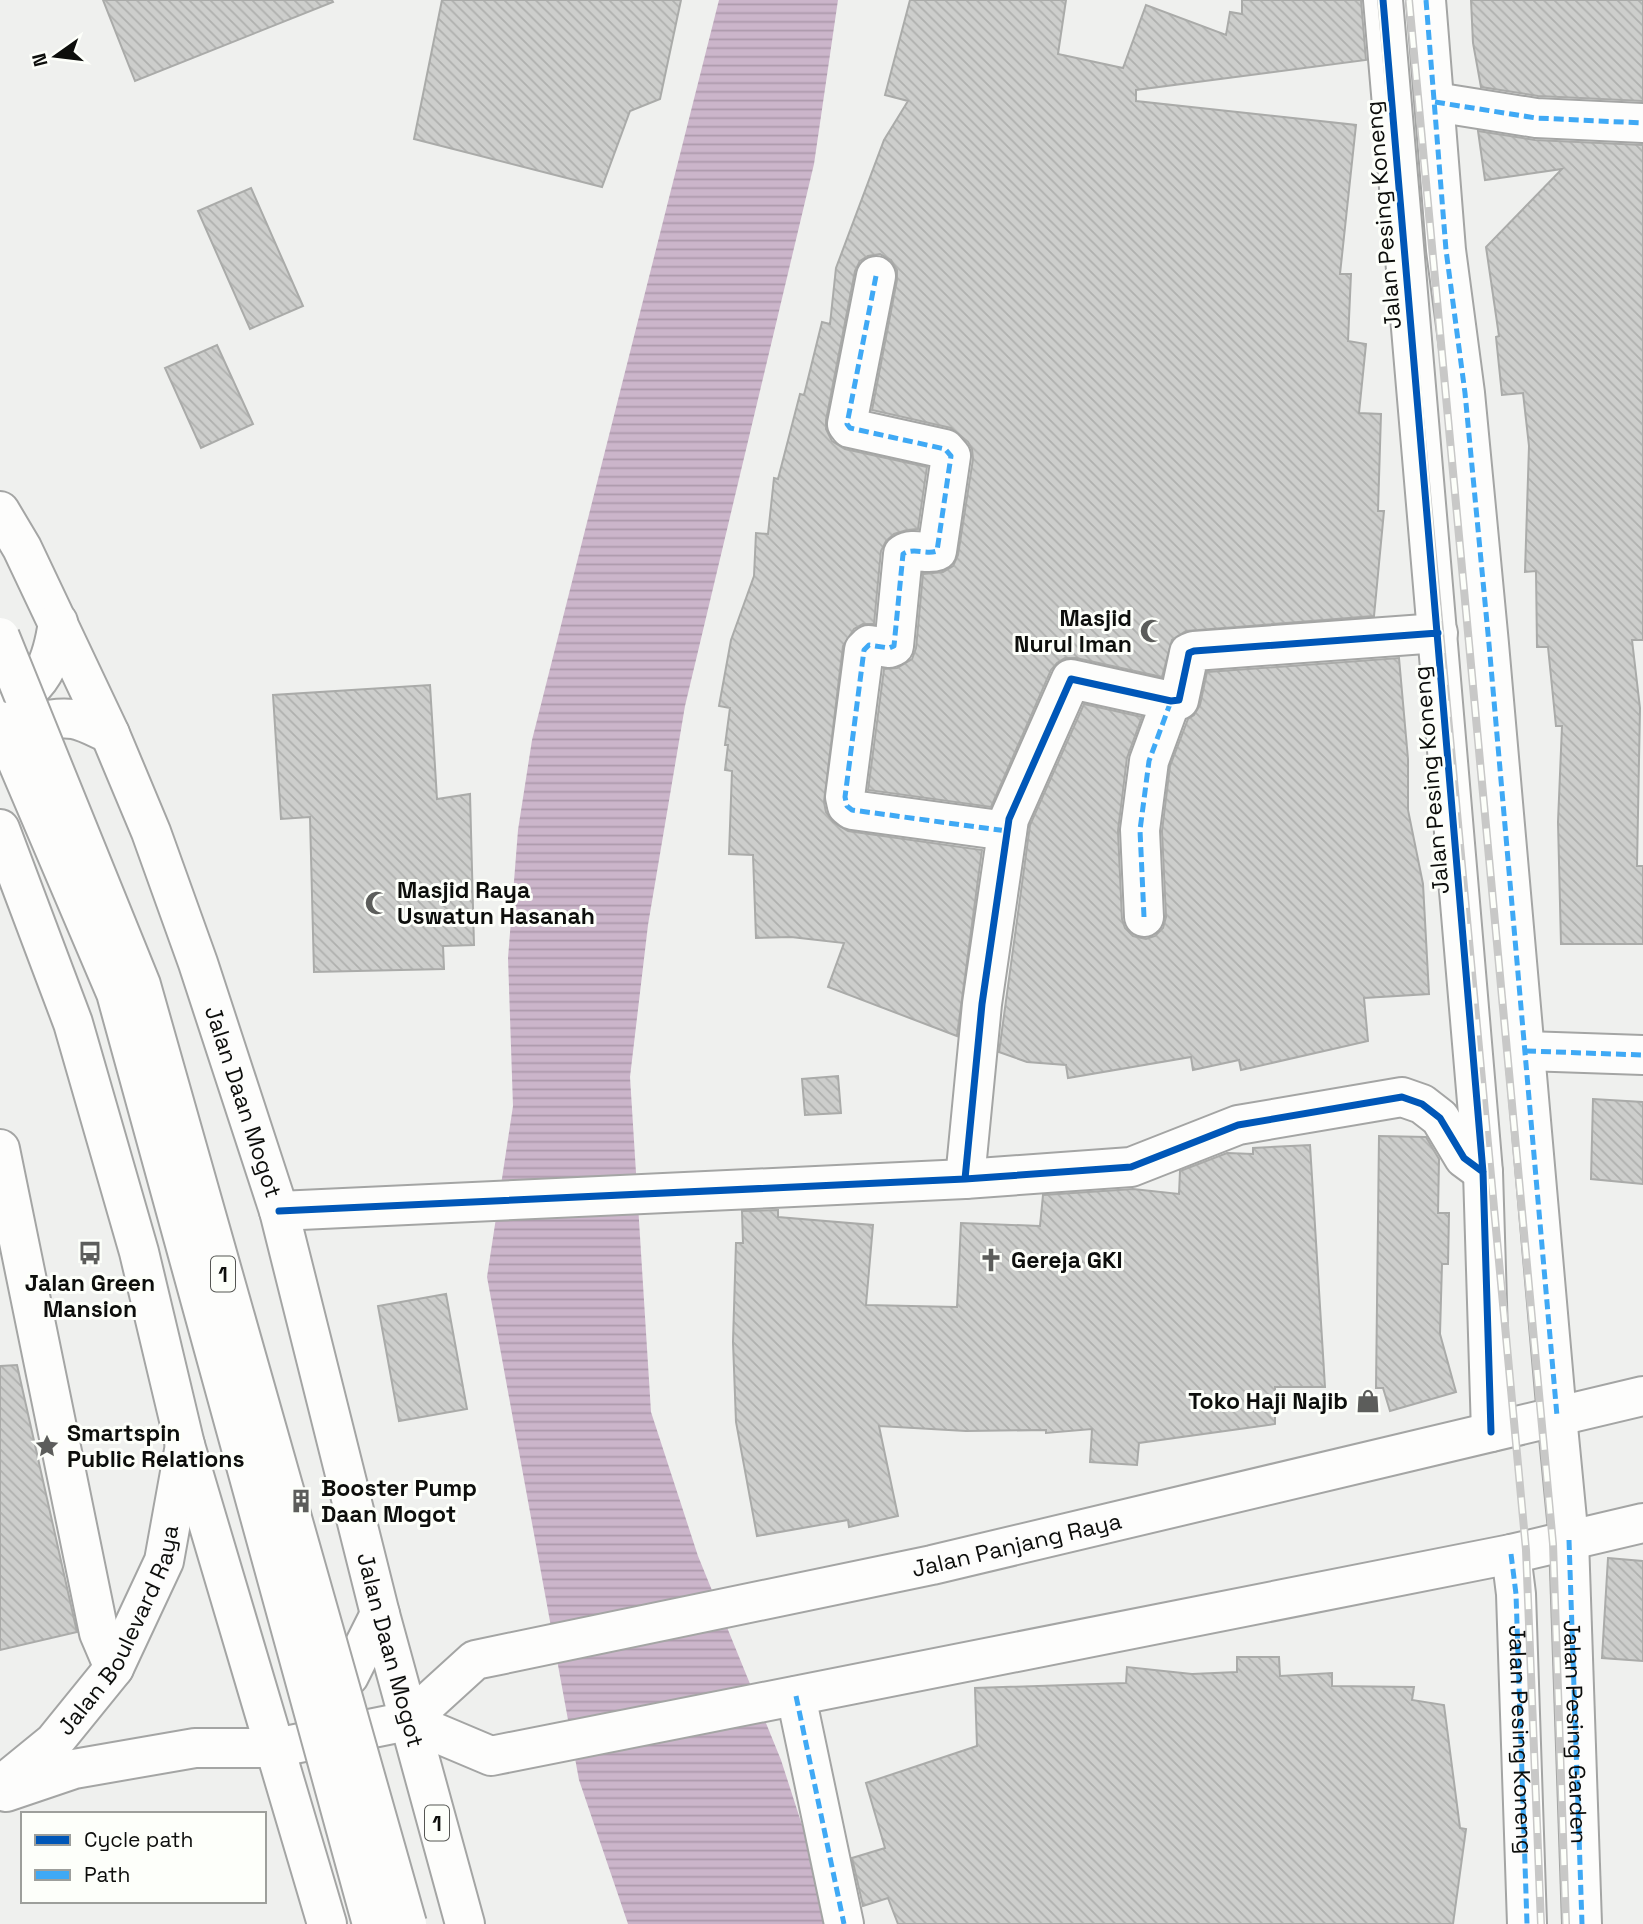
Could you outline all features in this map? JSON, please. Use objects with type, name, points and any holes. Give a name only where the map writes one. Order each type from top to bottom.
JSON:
[{"type":"main road","name":"Jalan Pesing Koneng","points":[[1383,0],[1483,1171],[1491,1432]]},
{"type":"main road","name":"Jalan Pesing Garden","points":[[1426,0],[1446,250],[1465,393],[1487,616],[1569,1541],[1582,1924]]},
{"type":"main road","points":[[1435,103],[1536,118],[1643,123]]},
{"type":"main road","points":[[876,276],[847,424],[850,428],[945,449],[951,456],[937,551],[933,553],[911,550],[903,554],[894,646],[889,648],[869,645],[864,650],[845,797],[847,806],[852,810],[1007,831]]},
{"type":"main road","name":"Jalan Daan Mogot","points":[[0,511],[22,548],[110,734],[151,832],[198,963],[279,1211],[380,1614],[465,1924]]},
{"type":"main road","points":[[0,700],[23,693],[37,684],[54,650],[58,622]]},
{"type":"main road","points":[[965,1179],[982,1004],[1009,819],[1071,679],[1171,701],[1179,700],[1189,653],[1199,650],[1438,633]]},
{"type":"main road","name":"1","points":[[0,637],[141,985],[407,1924]]},
{"type":"main road","points":[[1144,917],[1140,830],[1149,761],[1171,701]]},
{"type":"main road","points":[[0,754],[15,733],[51,720],[75,719],[110,734]]},
{"type":"main road","name":"1","points":[[0,721],[116,993],[372,1924]]},
{"type":"main road","points":[[0,829],[73,1023],[139,1252],[185,1445],[327,1924]]},
{"type":"main road","points":[[1526,1051],[1643,1055]]},
{"type":"main road","points":[[279,1211],[965,1179],[1131,1167],[1238,1125],[1402,1097],[1422,1104],[1440,1118],[1464,1157],[1483,1171]]},
{"type":"main road","points":[[0,1149],[99,1633],[114,1668]]},
{"type":"main road","name":"Jalan Panjang Raya","points":[[408,1721],[475,1660],[932,1565],[1643,1396]]},
{"type":"main road","name":"Jalan Boulevard Raya","points":[[0,1786],[54,1742],[114,1668],[164,1561],[185,1445]]},
{"type":"main road","points":[[275,1748],[408,1721],[491,1756],[1511,1554],[1643,1522]]},
{"type":"main road","name":"Jalan Pesing Koneng","points":[[1511,1554],[1516,1594],[1527,1924]]},
{"type":"main road","points":[[275,1748],[330,1698],[349,1676],[380,1614]]},
{"type":"main road","points":[[787,1699],[844,1924]]},
{"type":"main road","name":"Jalan Boulevard Raya","points":[[0,1794],[74,1769],[195,1748],[275,1748]]},
{"type":"shaded area","points":[[719,0],[838,0],[814,164],[685,706],[648,925],[630,1077],[651,1412],[698,1556],[781,1760],[834,1924],[628,1924],[579,1780],[487,1277],[513,1106],[508,958],[518,830],[532,740]]},
{"type":"building","points":[[103,0],[332,0],[333,2],[135,81]]},
{"type":"building","points":[[442,0],[681,0],[660,99],[630,111],[602,187],[414,139]]},
{"type":"building","points":[[910,0],[1066,0],[1058,54],[1123,68],[1146,5],[1226,35],[1230,12],[1242,14],[1242,0],[1361,0],[1366,60],[1136,90],[1136,101],[1356,125],[1340,274],[1351,274],[1348,341],[1366,344],[1359,413],[1381,414],[1378,511],[1384,511],[1374,616],[1186,631],[1172,640],[1162,677],[1076,658],[1065,658],[1051,670],[991,807],[868,790],[884,669],[897,668],[912,659],[916,648],[923,574],[943,572],[953,566],[958,555],[973,459],[968,442],[951,428],[872,410],[897,270],[891,260],[880,254],[860,261],[855,271],[826,429],[832,441],[845,449],[927,467],[918,529],[894,534],[886,541],[881,551],[874,624],[863,624],[854,629],[843,646],[824,802],[826,812],[833,822],[848,831],[982,850],[957,1036],[828,987],[844,943],[791,937],[756,938],[753,855],[729,854],[732,771],[725,770],[728,745],[725,745],[730,708],[719,706],[731,640],[754,576],[756,533],[768,534],[774,478],[778,479],[800,394],[804,395],[822,322],[830,324],[836,268],[884,140],[908,101],[885,95]]},
{"type":"building","points":[[1471,0],[1643,0],[1643,101],[1538,96],[1481,87],[1473,43]]},
{"type":"building","points":[[1478,131],[1535,140],[1643,145],[1643,640],[1632,640],[1640,708],[1637,866],[1643,866],[1643,944],[1561,944],[1558,822],[1562,726],[1556,726],[1548,647],[1537,647],[1536,571],[1525,572],[1529,446],[1523,393],[1502,395],[1496,337],[1499,336],[1486,247],[1562,169],[1485,180]]},
{"type":"building","points":[[251,188],[303,306],[250,329],[198,211]]},
{"type":"building","points":[[217,345],[253,424],[201,448],[165,368]]},
{"type":"building","points":[[1399,658],[1408,759],[1408,810],[1423,884],[1429,994],[1364,998],[1368,1041],[1241,1070],[1239,1060],[1193,1070],[1191,1057],[1068,1078],[1066,1065],[1027,1062],[999,1052],[1030,825],[1084,704],[1142,717],[1127,758],[1118,831],[1122,919],[1125,928],[1133,936],[1146,939],[1155,936],[1163,928],[1166,917],[1162,831],[1170,766],[1188,719],[1200,705],[1207,672]]},
{"type":"building","points":[[430,685],[437,799],[470,794],[474,945],[443,946],[444,969],[314,972],[310,817],[281,819],[273,695]]},
{"type":"building","points":[[838,1076],[841,1113],[805,1115],[802,1079]]},
{"type":"building","points":[[1593,1099],[1643,1102],[1643,1184],[1591,1179]]},
{"type":"building","points":[[1379,1136],[1426,1137],[1439,1159],[1438,1213],[1449,1213],[1448,1264],[1442,1264],[1440,1334],[1456,1392],[1390,1411],[1383,1388],[1376,1388]]},
{"type":"building","points":[[1310,1145],[1325,1387],[1275,1387],[1275,1424],[1139,1443],[1137,1465],[1090,1462],[1092,1429],[1046,1433],[1046,1430],[966,1431],[879,1426],[898,1516],[849,1527],[848,1520],[757,1536],[736,1422],[733,1342],[736,1243],[743,1243],[742,1211],[778,1210],[778,1217],[873,1225],[866,1305],[957,1307],[961,1223],[1040,1226],[1043,1195],[1133,1189],[1179,1194],[1180,1171],[1227,1153],[1253,1154],[1253,1148]]},
{"type":"building","points":[[446,1294],[467,1409],[399,1421],[378,1306]]},
{"type":"building","points":[[17,1365],[77,1632],[0,1650],[0,1366]]},
{"type":"building","points":[[1608,1558],[1643,1561],[1643,1661],[1602,1658]]},
{"type":"building","points":[[1237,1657],[1279,1657],[1280,1676],[1332,1673],[1332,1686],[1414,1687],[1412,1700],[1444,1705],[1460,1828],[1466,1829],[1453,1924],[898,1924],[888,1898],[863,1906],[852,1858],[885,1848],[866,1783],[977,1746],[975,1688],[1126,1683],[1127,1667],[1192,1674],[1237,1672]]},
{"type":"railway","points":[[1381,0],[1526,1550],[1541,1924]]},
{"type":"railway","points":[[1409,0],[1553,1544],[1566,1924]]},
{"type":"marked path","points":[[1426,0],[1446,250],[1465,393],[1489,644],[1557,1416]]},
{"type":"marked path","points":[[1435,102],[1536,118],[1643,123]]},
{"type":"marked path","points":[[876,276],[847,424],[850,428],[945,449],[951,456],[937,551],[911,551],[903,554],[894,646],[889,648],[869,645],[864,650],[845,797],[847,806],[852,810],[1007,831]]},
{"type":"marked path","points":[[1144,917],[1140,830],[1149,761],[1171,701]]},
{"type":"marked path","points":[[1526,1051],[1643,1055]]},
{"type":"marked path","points":[[1569,1540],[1582,1924]]},
{"type":"marked path","points":[[1511,1554],[1516,1594],[1527,1924]]},
{"type":"marked path","points":[[796,1696],[844,1924]]},
{"type":"cycle path","points":[[1383,0],[1483,1172],[1491,1432]]},
{"type":"cycle path","points":[[965,1179],[982,1004],[1009,819],[1071,679],[1171,701],[1179,700],[1189,653],[1194,651],[1438,633]]},
{"type":"cycle path","points":[[279,1211],[965,1179],[1131,1167],[1238,1125],[1402,1097],[1422,1104],[1440,1118],[1464,1158],[1483,1172]]},
{"type":"place","name":"Masjid Nurul Iman","points":[[1152,631]]},
{"type":"place","name":"Masjid Raya Uswatun Hasanah","points":[[377,903]]},
{"type":"place","name":"Jalan Green Mansion","points":[[90,1253]]},
{"type":"place","name":"Gereja GKI","points":[[991,1260]]},
{"type":"place","name":"Toko Haji Najib","points":[[1368,1401]]},
{"type":"place","name":"Smartspin Public Relations","points":[[47,1446]]},
{"type":"place","name":"Booster Pump Daan Mogot","points":[[301,1501]]}]
